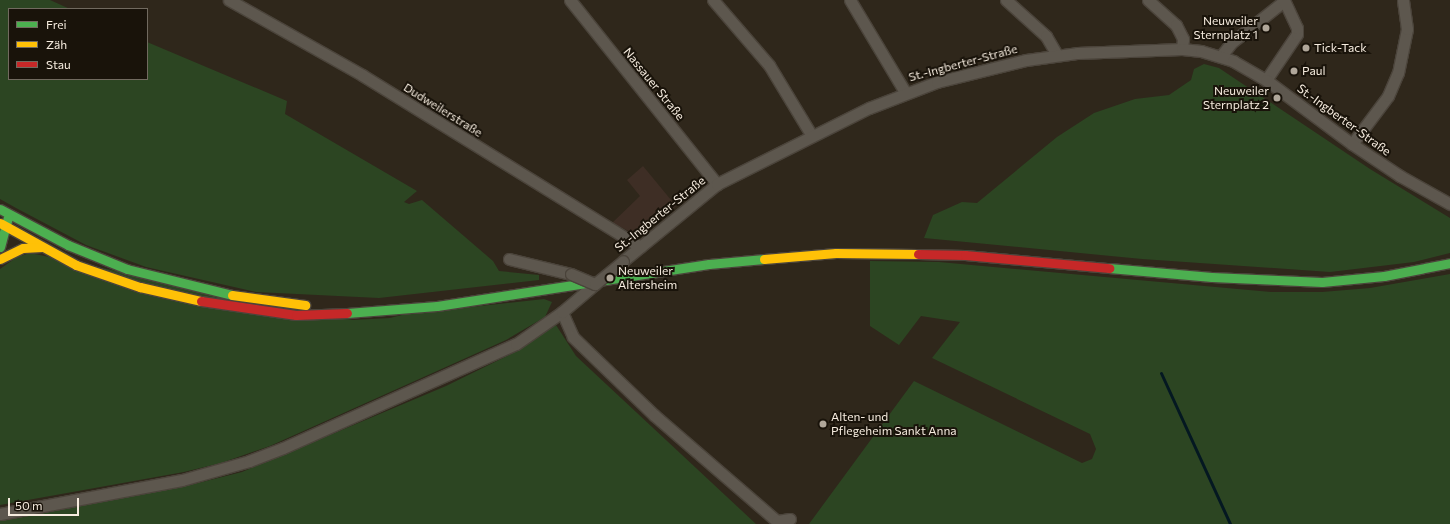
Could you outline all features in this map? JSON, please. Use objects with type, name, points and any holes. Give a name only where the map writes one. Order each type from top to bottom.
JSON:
[{"type":"main road","points":[[0,209],[4,216],[0,247]]},
{"type":"main road","points":[[4,216],[94,256],[133,271],[189,286],[286,303],[403,309]]},
{"type":"main road","points":[[4,225],[76,265],[110,277],[216,305],[296,315],[403,309],[490,299],[709,264],[836,253],[965,255],[1212,278],[1322,282],[1384,276],[1450,263]]},
{"type":"main road","points":[[0,259],[23,248],[43,247]]},
{"type":"street","name":"Dudweilerstraße","points":[[229,0],[362,75],[640,247]]},
{"type":"street","name":"Nassauer Straße","points":[[570,0],[717,184]]},
{"type":"street","points":[[713,0],[769,66],[812,136]]},
{"type":"street","points":[[850,0],[905,92]]},
{"type":"street","points":[[1006,0],[1046,36],[1057,55]]},
{"type":"street","points":[[1148,0],[1176,25],[1183,39],[1182,49]]},
{"type":"street","points":[[1352,144],[1384,102],[1398,74],[1406,29],[1403,0]]},
{"type":"street","points":[[1221,56],[1231,43],[1284,1],[1297,28],[1297,34],[1266,80]]},
{"type":"street","name":"St.-Ingberter-Straße","points":[[0,514],[182,480],[249,461],[516,344],[562,312],[717,184],[812,136],[905,92],[1003,65],[1057,55],[1182,49],[1221,56],[1266,80],[1352,144],[1400,176],[1450,204]]},
{"type":"street","points":[[509,258],[571,274],[595,284]]},
{"type":"street","points":[[562,312],[573,337],[654,415],[777,521],[790,519]]},
{"type":"shaded area","points":[[643,166],[676,206],[651,227],[637,235],[612,223],[640,196],[627,180]]},
{"type":"green space","points":[[0,0],[50,0],[68,8],[8,8],[8,80],[148,80],[148,42],[287,101],[285,114],[417,191],[404,202],[409,204],[422,200],[493,261],[499,271],[539,275],[539,280],[379,298],[256,292],[146,267],[86,245],[0,199]]},
{"type":"green space","points":[[1204,64],[1219,68],[1370,169],[1450,218],[1450,253],[1414,262],[1330,272],[1142,259],[924,238],[933,215],[962,202],[977,203],[1057,137],[1094,113],[1135,99],[1169,95],[1191,80],[1194,69]]},
{"type":"green space","points":[[30,253],[353,320],[390,318],[406,314],[544,299],[552,302],[545,317],[506,340],[270,446],[221,463],[184,472],[0,505],[0,269],[17,257]]},
{"type":"green space","points":[[870,261],[939,262],[1271,292],[1322,292],[1370,288],[1450,274],[1450,524],[809,524],[914,381],[1082,463],[1092,459],[1096,449],[1090,434],[932,358],[960,322],[921,316],[899,345],[870,326]]},
{"type":"green space","points":[[556,325],[576,356],[756,524],[0,524],[0,521],[186,486],[242,472],[446,386],[515,352]]},
{"type":"waterway","points":[[1161,373],[1230,524]]},
{"type":"traffic: fast","points":[[0,209],[68,245],[127,269],[232,295]]},
{"type":"traffic: fast","points":[[0,247],[8,218]]},
{"type":"traffic: fast","points":[[347,313],[437,306],[709,264],[764,259]]},
{"type":"traffic: fast","points":[[1109,268],[1212,277],[1322,282],[1384,276],[1450,263]]},
{"type":"traffic: slow","points":[[0,223],[76,265],[140,287],[201,301]]},
{"type":"traffic: slow","points":[[0,259],[23,248],[42,247]]},
{"type":"traffic: slow","points":[[764,259],[836,253],[918,254]]},
{"type":"traffic: slow","points":[[232,295],[305,305]]},
{"type":"traffic: jam","points":[[918,254],[965,255],[1109,268]]},
{"type":"traffic: jam","points":[[201,301],[296,315],[347,313]]},
{"type":"place","name":"Neuweiler Sternplatz 1","points":[[1266,28]]},
{"type":"place","name":"Tick-Tack","points":[[1306,48]]},
{"type":"place","name":"Paul","points":[[1294,71]]},
{"type":"place","name":"Neuweiler Sternplatz 2","points":[[1277,98]]},
{"type":"place","name":"Neuweiler Altersheim","points":[[610,278]]},
{"type":"place","name":"Alten- und Pflegeheim Sankt Anna","points":[[823,424]]}]
